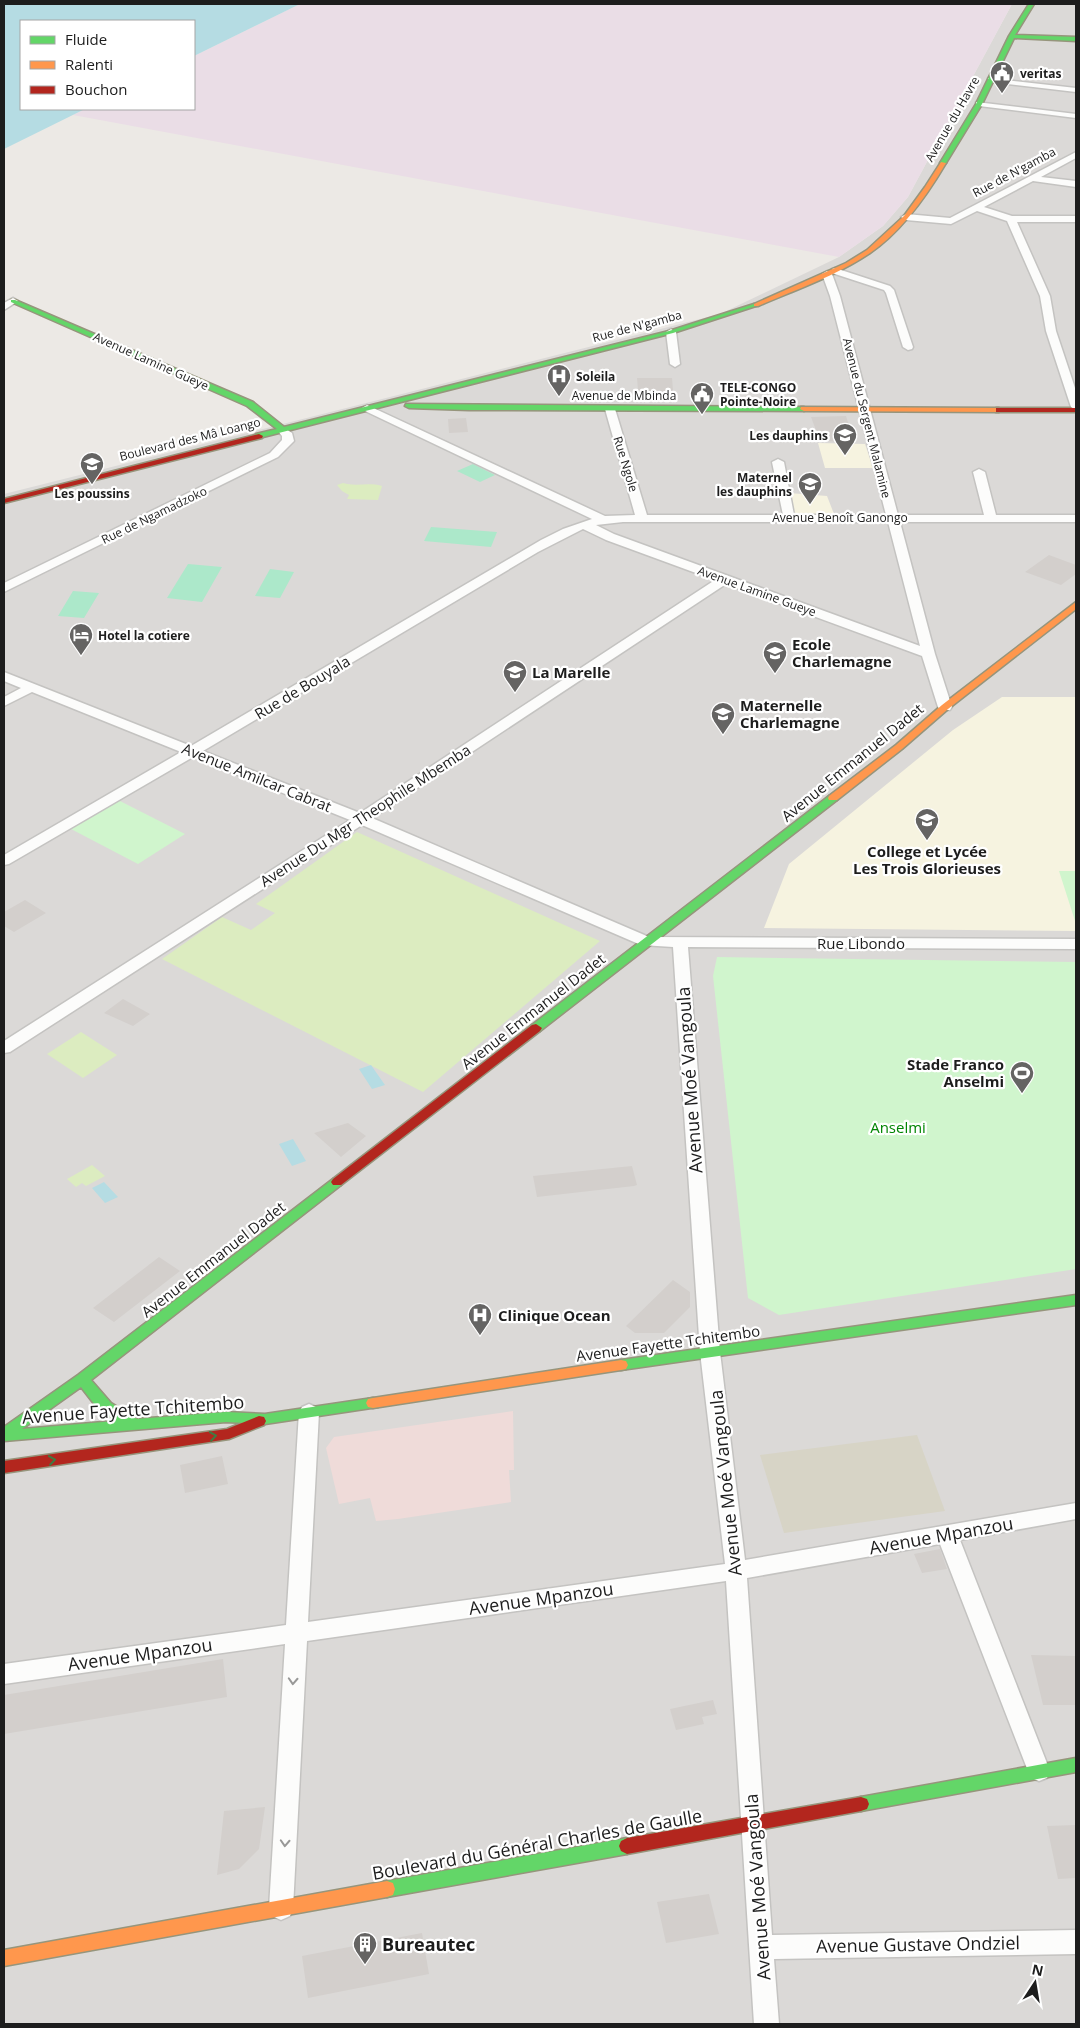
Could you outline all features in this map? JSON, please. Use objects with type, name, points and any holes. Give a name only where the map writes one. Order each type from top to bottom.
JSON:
[{"type":"street","name":"Avenue du Havre","points":[[883,237],[906,217],[928,188],[979,104],[1030,4]]},
{"type":"street","points":[[1015,31],[1076,36]]},
{"type":"street","points":[[1015,31],[1076,39]]},
{"type":"street","points":[[991,80],[1076,90]]},
{"type":"street","points":[[979,104],[1076,116]]},
{"type":"street","name":"Rue de N'gamba","points":[[906,217],[951,221],[1076,155]]},
{"type":"street","points":[[1031,178],[1076,184]]},
{"type":"street","points":[[976,208],[1011,219],[1076,219]]},
{"type":"street","points":[[1011,219],[1045,296],[1051,331],[1076,408]]},
{"type":"street","name":"Rue de N'gamba","points":[[383,406],[671,332],[765,302],[831,272],[869,251],[883,237]]},
{"type":"street","points":[[831,272],[887,288],[891,292],[908,347]]},
{"type":"street","name":"Avenue du Sergent Malamine","points":[[831,272],[835,296],[892,517],[928,654],[945,707]]},
{"type":"street","name":"Avenue Lamine Gueye","points":[[9,304],[250,404],[283,430]]},
{"type":"street","points":[[671,332],[675,364]]},
{"type":"street","name":"Avenue de Mbinda","points":[[383,406],[865,410],[1076,408]]},
{"type":"street","name":"Boulevard des Mâ Loango","points":[[4,501],[367,408],[383,406]]},
{"type":"street","points":[[367,408],[604,520]]},
{"type":"street","name":"Rue Ngole","points":[[610,409],[642,518]]},
{"type":"street","name":"Rue de Ngamadzoko","points":[[4,588],[274,455],[288,441],[288,435],[283,430]]},
{"type":"street","points":[[778,462],[790,518]]},
{"type":"street","points":[[979,472],[991,517]]},
{"type":"street","name":"Avenue Benoît Ganongo","points":[[604,520],[642,518],[1076,518]]},
{"type":"street","name":"Rue de Bouyala","points":[[4,860],[559,535],[604,520]]},
{"type":"street","name":"Avenue Lamine Gueye","points":[[587,525],[610,537],[928,654]]},
{"type":"street","name":"Avenue Du Mgr Theophile Mbemba","points":[[4,1048],[361,819],[725,579]]},
{"type":"street","name":"Avenue Emmanuel Dadet","points":[[4,1435],[83,1379],[900,747],[945,707],[1076,606]]},
{"type":"street","name":"Avenue Amilcar Cabrat","points":[[4,676],[361,819],[647,942]]},
{"type":"street","points":[[4,702],[32,687]]},
{"type":"street","name":"Rue Libondo","points":[[647,942],[1076,944]]},
{"type":"street","name":"Avenue Moé Vangoula","points":[[680,942],[710,1352],[736,1571],[766,2024]]},
{"type":"street","name":"Avenue Fayette Tchitembo","points":[[4,1435],[226,1417],[265,1419],[710,1352],[1076,1300]]},
{"type":"street","points":[[83,1379],[93,1398],[108,1412],[122,1420],[137,1424]]},
{"type":"street","points":[[281,1908],[309,1412]]},
{"type":"street","name":"Avenue Fayette Tchitembo","points":[[4,1467],[229,1434],[265,1419]]},
{"type":"street","name":"Avenue Mpanzou","points":[[4,1674],[736,1571],[1076,1510]]},
{"type":"street","points":[[947,1534],[1040,1772]]},
{"type":"street","name":"Boulevard du Général Charles de Gaulle","points":[[4,1958],[1076,1765]]},
{"type":"street","name":"Avenue Gustave Ondziel","points":[[760,1947],[1076,1942]]},
{"type":"shaded area","points":[[300,4],[1012,4],[908,197],[883,226],[839,257],[73,115],[83,110],[195,110],[195,56]]},
{"type":"shaded area","points":[[1012,4],[1076,4],[1076,2024],[4,2024],[4,494],[720,314],[839,257],[883,226],[908,197]]},
{"type":"shaded area","name":"Les dauphins","points":[[818,443],[865,444],[873,468],[825,468]]},
{"type":"shaded area","name":"Maternel les dauphins","points":[[789,493],[827,496],[834,514],[791,516]]},
{"type":"shaded area","name":"College et Lycée Les Trois Glorieuses","points":[[1002,697],[1076,697],[1076,931],[764,928],[789,864],[953,730]]},
{"type":"shaded area","points":[[513,1411],[514,1470],[509,1470],[511,1502],[376,1521],[370,1498],[339,1504],[326,1448],[334,1437]]},
{"type":"shaded area","points":[[917,1435],[945,1511],[784,1533],[760,1455]]},
{"type":"green space","points":[[473,464],[495,475],[480,482],[457,471]]},
{"type":"green space","points":[[343,483],[382,486],[378,500],[347,499],[349,495],[337,485]]},
{"type":"green space","points":[[431,527],[497,532],[491,547],[424,541]]},
{"type":"green space","points":[[188,564],[222,567],[202,602],[167,598]]},
{"type":"green space","points":[[270,569],[294,572],[280,598],[255,596]]},
{"type":"green space","points":[[73,591],[99,593],[84,618],[58,616]]},
{"type":"green space","points":[[118,800],[185,834],[138,864],[71,829]]},
{"type":"green space","points":[[357,832],[600,941],[423,1092],[162,959],[222,917],[251,930],[275,913],[256,904]]},
{"type":"green space","points":[[1059,871],[1076,871],[1076,924]]},
{"type":"green space","name":"Anselmi","points":[[717,957],[1076,962],[1076,1269],[779,1315],[748,1298],[713,976]]},
{"type":"green space","points":[[81,1032],[117,1055],[83,1078],[47,1054]]},
{"type":"green space","points":[[92,1165],[105,1176],[86,1186],[82,1183],[76,1187],[67,1179]]},
{"type":"water","points":[[4,4],[300,4],[195,56],[195,20],[20,20],[20,110],[83,110],[4,149]]},
{"type":"water","points":[[371,1065],[385,1085],[372,1089],[359,1069]]},
{"type":"water","points":[[293,1139],[306,1161],[292,1166],[279,1144]]},
{"type":"water","points":[[104,1182],[118,1197],[105,1203],[92,1188]]},
{"type":"building","points":[[637,378],[672,378],[674,402],[639,402]]},
{"type":"building","points":[[846,416],[854,442],[820,441],[811,417]]},
{"type":"building","points":[[466,418],[468,432],[449,433],[448,419]]},
{"type":"building","points":[[1049,555],[1076,565],[1076,574],[1061,585],[1025,572]]},
{"type":"building","points":[[25,900],[46,913],[14,932],[4,926],[4,912]]},
{"type":"building","points":[[123,999],[150,1014],[133,1026],[104,1013]]},
{"type":"building","points":[[348,1123],[366,1136],[341,1157],[314,1133]]},
{"type":"building","points":[[632,1166],[637,1185],[634,1186],[537,1197],[533,1176]]},
{"type":"building","points":[[159,1257],[180,1271],[114,1322],[93,1308]]},
{"type":"building","points":[[673,1280],[690,1292],[690,1307],[664,1333],[635,1333],[626,1326]]},
{"type":"building","points":[[222,1456],[228,1484],[185,1493],[180,1465]]},
{"type":"building","points":[[940,1549],[947,1569],[922,1573],[914,1554]]},
{"type":"building","points":[[1031,1655],[1076,1656],[1076,1705],[1043,1705]]},
{"type":"building","points":[[223,1659],[227,1697],[4,1734],[4,1695]]},
{"type":"building","points":[[713,1700],[717,1714],[702,1717],[704,1724],[676,1730],[670,1709]]},
{"type":"building","points":[[265,1807],[259,1849],[239,1869],[217,1875],[224,1811]]},
{"type":"building","points":[[1076,1825],[1076,1878],[1058,1879],[1047,1826]]},
{"type":"building","points":[[709,1894],[719,1934],[666,1943],[657,1902]]},
{"type":"building","name":"Bureautec","points":[[422,1933],[429,1974],[308,1998],[302,1956]]},
{"type":"traffic: fast","points":[[943,163],[979,104],[1012,36],[1031,4]]},
{"type":"traffic: fast","points":[[1012,36],[1076,39]]},
{"type":"traffic: fast","points":[[13,301],[250,404],[283,430]]},
{"type":"traffic: fast","points":[[259,436],[671,332],[756,305]]},
{"type":"traffic: fast","points":[[409,406],[469,408],[804,409]]},
{"type":"traffic: fast","points":[[536,1028],[833,798]]},
{"type":"traffic: fast","points":[[4,1434],[83,1379],[337,1182]]},
{"type":"traffic: fast","points":[[621,1365],[1076,1300]]},
{"type":"traffic: fast","points":[[83,1379],[94,1395],[113,1413],[137,1425]]},
{"type":"traffic: fast","points":[[4,1436],[226,1417],[265,1419],[373,1403]]},
{"type":"traffic: fast","points":[[861,1804],[1076,1765]]},
{"type":"traffic: fast","points":[[387,1889],[627,1846]]},
{"type":"traffic: slow","points":[[756,305],[848,264],[869,251],[906,217],[928,188],[943,163]]},
{"type":"traffic: slow","points":[[804,409],[999,410]]},
{"type":"traffic: slow","points":[[833,798],[899,747],[945,707],[1076,605]]},
{"type":"traffic: slow","points":[[373,1403],[621,1365]]},
{"type":"traffic: slow","points":[[4,1958],[387,1889]]},
{"type":"traffic: jam","points":[[999,410],[1076,410]]},
{"type":"traffic: jam","points":[[4,501],[259,436]]},
{"type":"traffic: jam","points":[[337,1182],[536,1028]]},
{"type":"traffic: jam","points":[[4,1467],[229,1434],[259,1421]]},
{"type":"traffic: jam","points":[[627,1846],[861,1804]]},
{"type":"place","name":"veritas","points":[[1002,94]]},
{"type":"place","name":"Soleila","points":[[559,397]]},
{"type":"place","name":"TELE-CONGO Pointe-Noire","points":[[702,415]]},
{"type":"place","name":"Les dauphins","points":[[845,456]]},
{"type":"place","name":"Les poussins","points":[[92,485]]},
{"type":"place","name":"Maternel les dauphins","points":[[810,505]]},
{"type":"place","name":"Hotel la cotiere","points":[[81,656]]},
{"type":"place","name":"Ecole Charlemagne","points":[[775,674]]},
{"type":"place","name":"La Marelle","points":[[515,693]]},
{"type":"place","name":"Maternelle Charlemagne","points":[[723,735]]},
{"type":"place","name":"College et Lycée Les Trois Glorieuses","points":[[927,841]]},
{"type":"place","name":"Stade Franco Anselmi","points":[[1022,1094]]},
{"type":"place","name":"Clinique Ocean","points":[[480,1336]]},
{"type":"place","name":"Bureautec","points":[[365,1965]]}]
